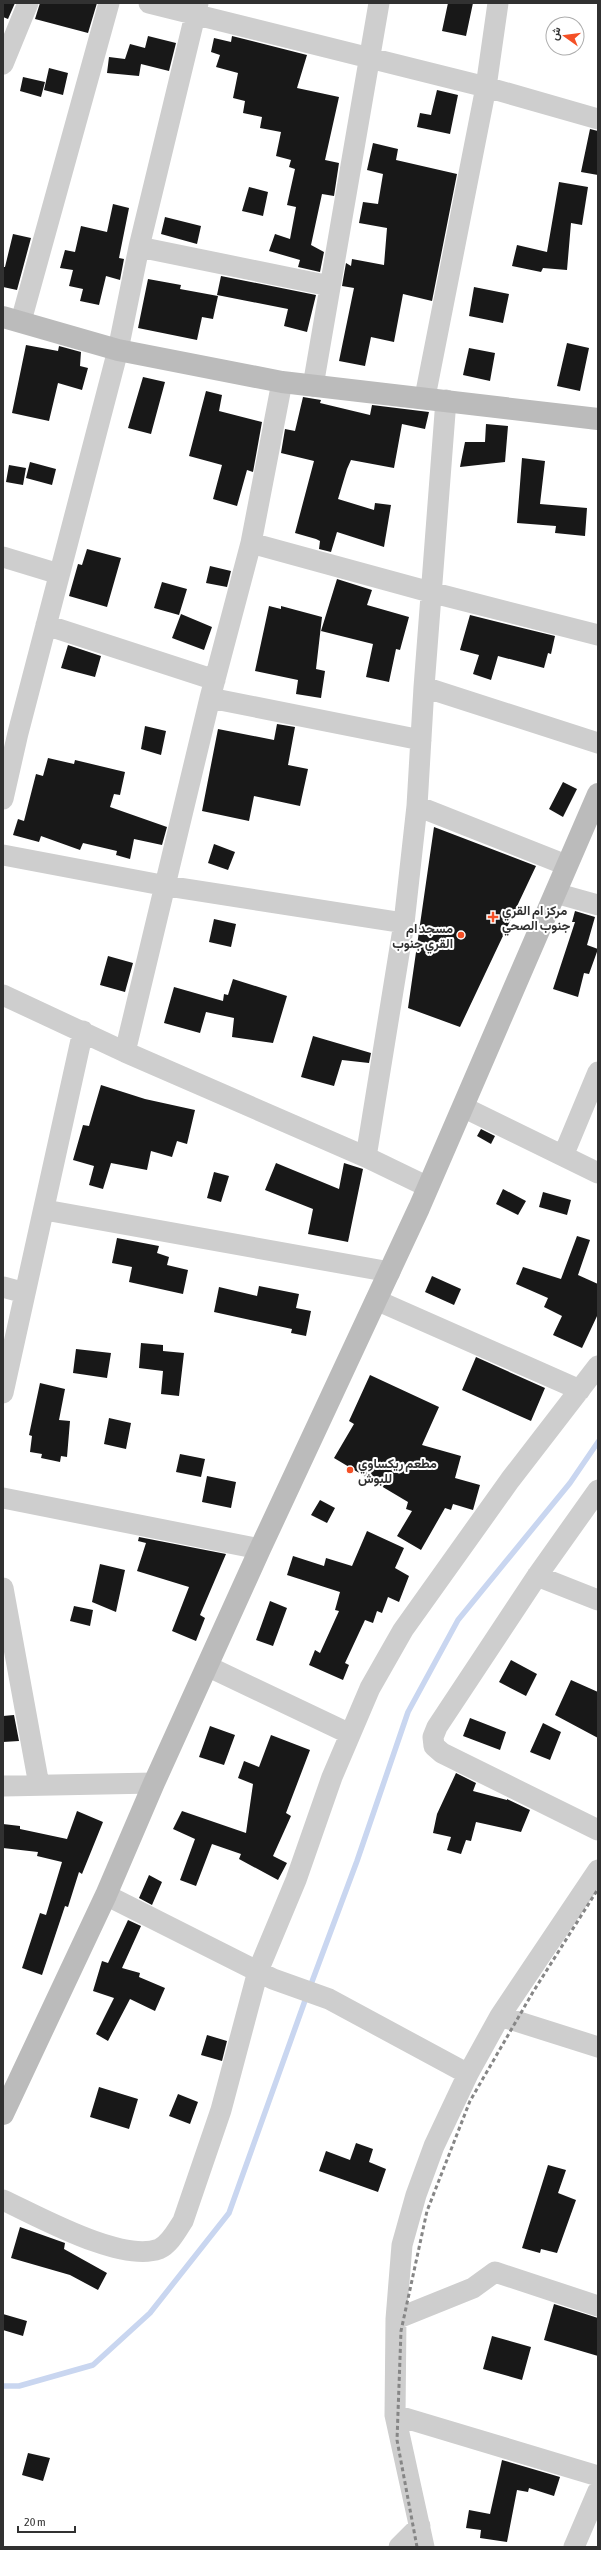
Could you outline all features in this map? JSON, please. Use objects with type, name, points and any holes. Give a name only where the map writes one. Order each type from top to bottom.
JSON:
[{"type":"street","points":[[3,64],[28,3]]},
{"type":"street","points":[[109,3],[12,319],[118,350],[282,382],[598,419]]},
{"type":"street","points":[[149,3],[196,9],[370,59],[486,87],[598,119]]},
{"type":"street","points":[[313,386],[370,59],[378,3]]},
{"type":"street","points":[[366,1157],[404,923],[417,806],[430,592],[436,399],[498,3]]},
{"type":"street","points":[[3,799],[10,730],[46,625],[118,350],[139,247],[196,9]]},
{"type":"street","points":[[139,247],[330,286]]},
{"type":"street","points":[[125,1052],[167,886],[213,689],[252,543],[282,382]]},
{"type":"street","points":[[252,543],[430,592],[598,635]]},
{"type":"street","points":[[3,557],[59,574]]},
{"type":"street","points":[[46,625],[213,689],[421,740]]},
{"type":"street","points":[[424,686],[598,743]]},
{"type":"street","points":[[3,2114],[10,2083],[106,1896],[154,1783],[260,1549],[390,1272],[598,794]]},
{"type":"street","points":[[417,806],[566,865]]},
{"type":"street","points":[[3,855],[167,886],[404,923]]},
{"type":"street","points":[[555,893],[598,905]]},
{"type":"street","points":[[3,994],[125,1052],[366,1157],[428,1187]]},
{"type":"street","points":[[3,1393],[45,1210],[83,1031]]},
{"type":"street","points":[[563,1156],[598,1072]]},
{"type":"street","points":[[463,1107],[598,1173]]},
{"type":"street","points":[[45,1210],[390,1272]]},
{"type":"street","points":[[3,1287],[25,1293]]},
{"type":"street","points":[[376,1300],[580,1390]]},
{"type":"street","points":[[3,2200],[89,2240],[133,2250],[152,2250],[160,2248],[166,2243],[183,2221],[266,1975],[296,1880],[332,1777],[370,1688],[403,1630],[510,1480],[598,1366]]},
{"type":"street","points":[[598,1490],[537,1576],[437,1727],[433,1737],[434,1746],[442,1753],[598,1830]]},
{"type":"street","points":[[3,1498],[260,1549]]},
{"type":"street","points":[[537,1576],[598,1600]]},
{"type":"street","points":[[3,1588],[39,1785]]},
{"type":"street","points":[[207,1666],[350,1734]]},
{"type":"street","points":[[3,1786],[154,1783]]},
{"type":"street","points":[[424,2547],[395,2415],[396,2319],[402,2245],[416,2195],[434,2146],[468,2074],[500,2016],[594,1881]]},
{"type":"street","points":[[106,1896],[266,1975],[330,1999],[468,2074]]},
{"type":"street","points":[[500,2016],[598,2047]]},
{"type":"street","points":[[396,2319],[472,2288],[495,2272],[598,2306]]},
{"type":"street","points":[[395,2415],[598,2476]]},
{"type":"street","points":[[574,2547],[598,2491]]},
{"type":"street","points":[[399,2547],[420,2526]]},
{"type":"building","points":[[3,3],[15,3],[8,19],[3,17]]},
{"type":"building","points":[[40,3],[97,3],[88,33],[35,19]]},
{"type":"building","points":[[448,3],[473,3],[466,36],[442,31]]},
{"type":"building","points":[[148,36],[176,43],[169,71],[141,64],[139,76],[107,73],[109,57],[125,59],[130,44],[145,48]]},
{"type":"building","points":[[232,36],[307,55],[297,88],[339,97],[325,160],[339,163],[334,196],[322,194],[311,245],[324,252],[320,272],[298,267],[300,260],[269,251],[275,234],[290,239],[296,207],[287,205],[295,169],[289,167],[291,160],[276,156],[281,132],[260,128],[262,117],[243,113],[245,101],[233,98],[238,73],[216,67],[220,55],[211,52],[214,38],[231,42]]},
{"type":"building","points":[[49,68],[68,73],[63,95],[44,90]]},
{"type":"building","points":[[23,77],[45,82],[41,97],[20,91]]},
{"type":"building","points":[[437,90],[458,95],[450,134],[417,127],[420,113],[431,115]]},
{"type":"building","points":[[590,129],[598,131],[598,175],[581,172]]},
{"type":"building","points":[[373,143],[398,149],[396,160],[457,174],[432,301],[403,294],[394,342],[371,337],[365,366],[339,361],[354,288],[342,286],[346,263],[351,266],[352,259],[384,265],[387,228],[359,223],[363,202],[378,204],[383,174],[367,170]]},
{"type":"building","points":[[559,182],[588,187],[582,225],[571,223],[567,270],[543,268],[541,272],[512,266],[517,245],[547,252]]},
{"type":"building","points":[[249,187],[268,192],[263,216],[242,211]]},
{"type":"building","points":[[113,204],[129,208],[119,258],[124,259],[120,280],[106,276],[99,305],[80,301],[83,289],[69,286],[73,270],[60,268],[65,250],[75,252],[81,226],[107,232]]},
{"type":"building","points":[[165,217],[201,226],[197,244],[161,234]]},
{"type":"building","points":[[13,234],[31,238],[17,290],[3,287],[3,267],[5,267]]},
{"type":"building","points":[[221,276],[316,295],[307,332],[284,326],[288,309],[217,295]]},
{"type":"building","points":[[148,279],[181,285],[180,289],[218,296],[213,319],[202,317],[197,340],[138,328]]},
{"type":"building","points":[[474,287],[509,294],[503,323],[469,316]]},
{"type":"building","points":[[567,343],[589,348],[580,391],[557,386]]},
{"type":"building","points":[[26,345],[58,351],[59,346],[81,352],[80,366],[88,368],[82,390],[58,383],[49,421],[12,413]]},
{"type":"building","points":[[469,348],[495,353],[490,381],[463,375]]},
{"type":"building","points":[[143,377],[165,382],[151,434],[128,428]]},
{"type":"building","points":[[206,391],[222,395],[219,411],[262,422],[253,472],[247,470],[237,506],[213,499],[222,465],[189,456]]},
{"type":"building","points":[[303,397],[321,400],[320,403],[370,415],[372,405],[429,412],[425,429],[402,424],[394,468],[351,460],[347,469],[338,499],[374,510],[375,503],[391,505],[384,547],[337,532],[331,552],[319,549],[320,541],[295,533],[314,461],[281,453],[285,429],[295,431]]},
{"type":"building","points":[[486,424],[508,426],[505,462],[460,467],[465,442],[485,442]]},
{"type":"building","points":[[522,458],[545,461],[540,504],[587,508],[585,536],[555,533],[556,526],[517,523]]},
{"type":"building","points":[[30,462],[56,469],[52,485],[26,478]]},
{"type":"building","points":[[9,465],[26,468],[23,485],[6,482]]},
{"type":"building","points":[[87,549],[121,558],[107,607],[69,596],[78,564],[82,565]]},
{"type":"building","points":[[210,566],[231,571],[227,587],[206,583]]},
{"type":"building","points":[[337,579],[372,590],[367,605],[409,617],[400,650],[396,649],[389,682],[366,677],[373,644],[321,631]]},
{"type":"building","points":[[162,582],[187,589],[179,615],[154,608]]},
{"type":"building","points":[[269,606],[281,609],[281,606],[322,617],[316,669],[325,671],[321,698],[296,694],[298,680],[255,671]]},
{"type":"building","points":[[181,614],[212,627],[204,650],[172,638]]},
{"type":"building","points":[[470,615],[555,636],[551,654],[548,653],[544,668],[498,656],[491,680],[473,674],[479,655],[460,650]]},
{"type":"building","points":[[68,645],[101,656],[95,677],[61,668]]},
{"type":"building","points":[[277,724],[295,727],[288,765],[308,769],[300,806],[254,796],[249,821],[202,811],[218,729],[274,740]]},
{"type":"building","points":[[145,726],[166,731],[161,755],[141,749]]},
{"type":"building","points":[[48,758],[74,764],[75,760],[125,772],[120,795],[114,794],[110,807],[167,827],[162,845],[134,839],[130,859],[116,855],[117,851],[83,843],[80,850],[41,836],[39,842],[13,835],[18,819],[24,821],[36,774],[43,776]]},
{"type":"building","points":[[563,782],[577,789],[563,817],[549,809]]},
{"type":"building","name":"مسجد ام القري جنوب","points":[[434,827],[536,866],[460,1027],[408,1008]]},
{"type":"building","points":[[214,844],[235,852],[228,870],[208,863]]},
{"type":"building","points":[[575,911],[595,917],[587,945],[598,949],[589,974],[584,973],[578,997],[553,989],[575,922],[572,922]]},
{"type":"building","points":[[214,919],[236,924],[231,947],[209,942]]},
{"type":"building","points":[[108,956],[133,963],[125,992],[100,985]]},
{"type":"building","points":[[233,979],[287,996],[273,1043],[232,1037],[234,1018],[206,1012],[200,1033],[164,1023],[174,987],[223,1001],[224,994],[228,995]]},
{"type":"building","points":[[313,1036],[371,1053],[369,1063],[342,1060],[334,1086],[301,1077]]},
{"type":"building","points":[[101,1085],[145,1099],[195,1110],[187,1144],[177,1141],[172,1157],[151,1151],[147,1170],[111,1163],[103,1189],[89,1185],[94,1166],[73,1160],[83,1125],[89,1126]]},
{"type":"building","points":[[481,1129],[495,1136],[491,1144],[477,1136]]},
{"type":"building","points":[[276,1163],[339,1189],[344,1163],[363,1169],[348,1242],[308,1234],[313,1209],[265,1190]]},
{"type":"building","points":[[214,1172],[229,1176],[221,1202],[207,1198]]},
{"type":"building","points":[[503,1189],[526,1201],[518,1215],[496,1204]]},
{"type":"building","points":[[543,1192],[571,1200],[567,1215],[539,1207]]},
{"type":"building","points":[[577,1236],[590,1240],[578,1275],[598,1284],[598,1314],[582,1348],[553,1335],[562,1316],[544,1307],[548,1298],[516,1284],[523,1267],[561,1279]]},
{"type":"building","points":[[117,1238],[159,1246],[157,1253],[169,1257],[167,1265],[188,1270],[183,1294],[129,1282],[132,1267],[112,1263]]},
{"type":"building","points":[[432,1276],[461,1289],[454,1305],[425,1292]]},
{"type":"building","points":[[259,1286],[299,1294],[296,1308],[311,1311],[306,1336],[291,1333],[292,1329],[214,1312],[219,1287],[257,1296]]},
{"type":"building","points":[[141,1343],[163,1345],[163,1351],[184,1353],[179,1396],[161,1394],[163,1371],[139,1368]]},
{"type":"building","points":[[76,1349],[111,1353],[107,1378],[73,1373]]},
{"type":"building","points":[[476,1357],[545,1388],[531,1421],[462,1390]]},
{"type":"building","points":[[370,1375],[439,1407],[422,1445],[461,1456],[455,1478],[480,1485],[473,1510],[453,1504],[451,1510],[445,1508],[421,1550],[397,1536],[412,1511],[406,1509],[408,1502],[334,1458],[354,1424],[349,1421]]},
{"type":"building","points":[[40,1383],[65,1389],[59,1420],[70,1421],[67,1457],[61,1456],[60,1462],[41,1458],[42,1454],[30,1452],[32,1436],[29,1435]]},
{"type":"building","points":[[109,1418],[131,1423],[126,1449],[104,1444]]},
{"type":"building","points":[[180,1454],[205,1459],[201,1477],[176,1472]]},
{"type":"building","points":[[207,1476],[236,1482],[231,1508],[202,1502]]},
{"type":"building","points":[[320,1500],[335,1508],[327,1523],[311,1515]]},
{"type":"building","points":[[367,1531],[404,1548],[395,1568],[409,1576],[399,1602],[388,1597],[382,1613],[377,1611],[373,1623],[365,1620],[345,1663],[349,1665],[343,1680],[309,1665],[315,1650],[320,1653],[339,1611],[335,1610],[340,1592],[287,1575],[293,1556],[324,1566],[326,1558],[352,1566]]},
{"type":"building","points":[[139,1537],[226,1554],[200,1615],[205,1618],[196,1641],[172,1631],[189,1587],[137,1571],[146,1543],[138,1541]]},
{"type":"building","points":[[100,1564],[125,1570],[116,1612],[92,1602]]},
{"type":"building","points":[[270,1601],[287,1608],[273,1646],[256,1640]]},
{"type":"building","points":[[74,1606],[93,1610],[90,1626],[70,1621]]},
{"type":"building","points":[[511,1660],[537,1674],[526,1696],[499,1682]]},
{"type":"building","points":[[571,1680],[598,1692],[598,1738],[555,1715]]},
{"type":"building","points":[[14,1715],[19,1741],[3,1742],[3,1716]]},
{"type":"building","points":[[470,1718],[506,1732],[500,1750],[463,1736]]},
{"type":"building","points":[[543,1723],[561,1732],[550,1760],[530,1752]]},
{"type":"building","points":[[210,1726],[235,1735],[224,1765],[199,1757]]},
{"type":"building","points":[[271,1735],[310,1750],[286,1813],[291,1816],[273,1856],[287,1863],[278,1880],[239,1859],[241,1854],[212,1844],[196,1886],[180,1880],[195,1839],[173,1829],[182,1811],[246,1833],[253,1784],[238,1778],[244,1761],[259,1767]]},
{"type":"building","points":[[456,1773],[476,1783],[473,1791],[507,1799],[530,1810],[521,1832],[476,1822],[471,1841],[466,1840],[461,1854],[447,1850],[451,1837],[433,1833],[437,1814]]},
{"type":"building","points":[[77,1811],[103,1822],[82,1874],[79,1872],[68,1907],[65,1906],[42,1975],[22,1968],[40,1913],[46,1915],[62,1862],[37,1856],[38,1852],[3,1848],[3,1824],[20,1826],[20,1829],[67,1839]]},
{"type":"building","points":[[149,1875],[162,1882],[152,1905],[139,1898]]},
{"type":"building","points":[[128,1920],[141,1926],[122,1968],[140,1973],[139,1977],[165,1988],[155,2011],[130,1999],[108,2041],[96,2034],[114,1998],[93,1991],[102,1961],[108,1963]]},
{"type":"building","points":[[207,2035],[227,2041],[222,2061],[201,2055]]},
{"type":"building","points":[[99,2087],[138,2099],[129,2129],[90,2117]]},
{"type":"building","points":[[178,2094],[198,2102],[190,2124],[169,2116]]},
{"type":"building","points":[[356,2143],[373,2149],[369,2162],[386,2169],[378,2192],[319,2171],[326,2151],[350,2160]]},
{"type":"building","points":[[548,2165],[566,2170],[558,2193],[576,2200],[557,2253],[541,2249],[540,2253],[522,2248]]},
{"type":"building","points":[[20,2227],[65,2243],[64,2249],[107,2273],[98,2290],[70,2275],[11,2258]]},
{"type":"building","points":[[554,2304],[598,2318],[598,2356],[544,2340]]},
{"type":"building","points":[[3,2314],[27,2321],[23,2336],[3,2330]]},
{"type":"building","points":[[492,2336],[531,2347],[522,2380],[483,2369]]},
{"type":"building","points":[[28,2453],[50,2458],[43,2481],[22,2475]]},
{"type":"building","points":[[502,2460],[560,2477],[554,2496],[529,2488],[528,2492],[517,2490],[507,2542],[480,2538],[481,2530],[466,2528],[469,2510],[490,2514]]},
{"type":"waterway","points":[[310,1987],[357,1861],[408,1712],[458,1620],[570,1483],[598,1442]]},
{"type":"waterway","points":[[3,2386],[19,2386],[93,2365],[150,2313],[229,2213],[307,1995]]},
{"type":"railway","points":[[417,2547],[397,2440],[401,2331],[427,2211],[470,2101],[533,1992],[598,1889]]},
{"type":"place","name":"مركز ام القري جنوب الصحي","points":[[493,917]]},
{"type":"place","name":"مسجد ام القري جنوب","points":[[461,935]]},
{"type":"place","name":"مطعم ريكساوي للبوش","points":[[350,1470]]}]
